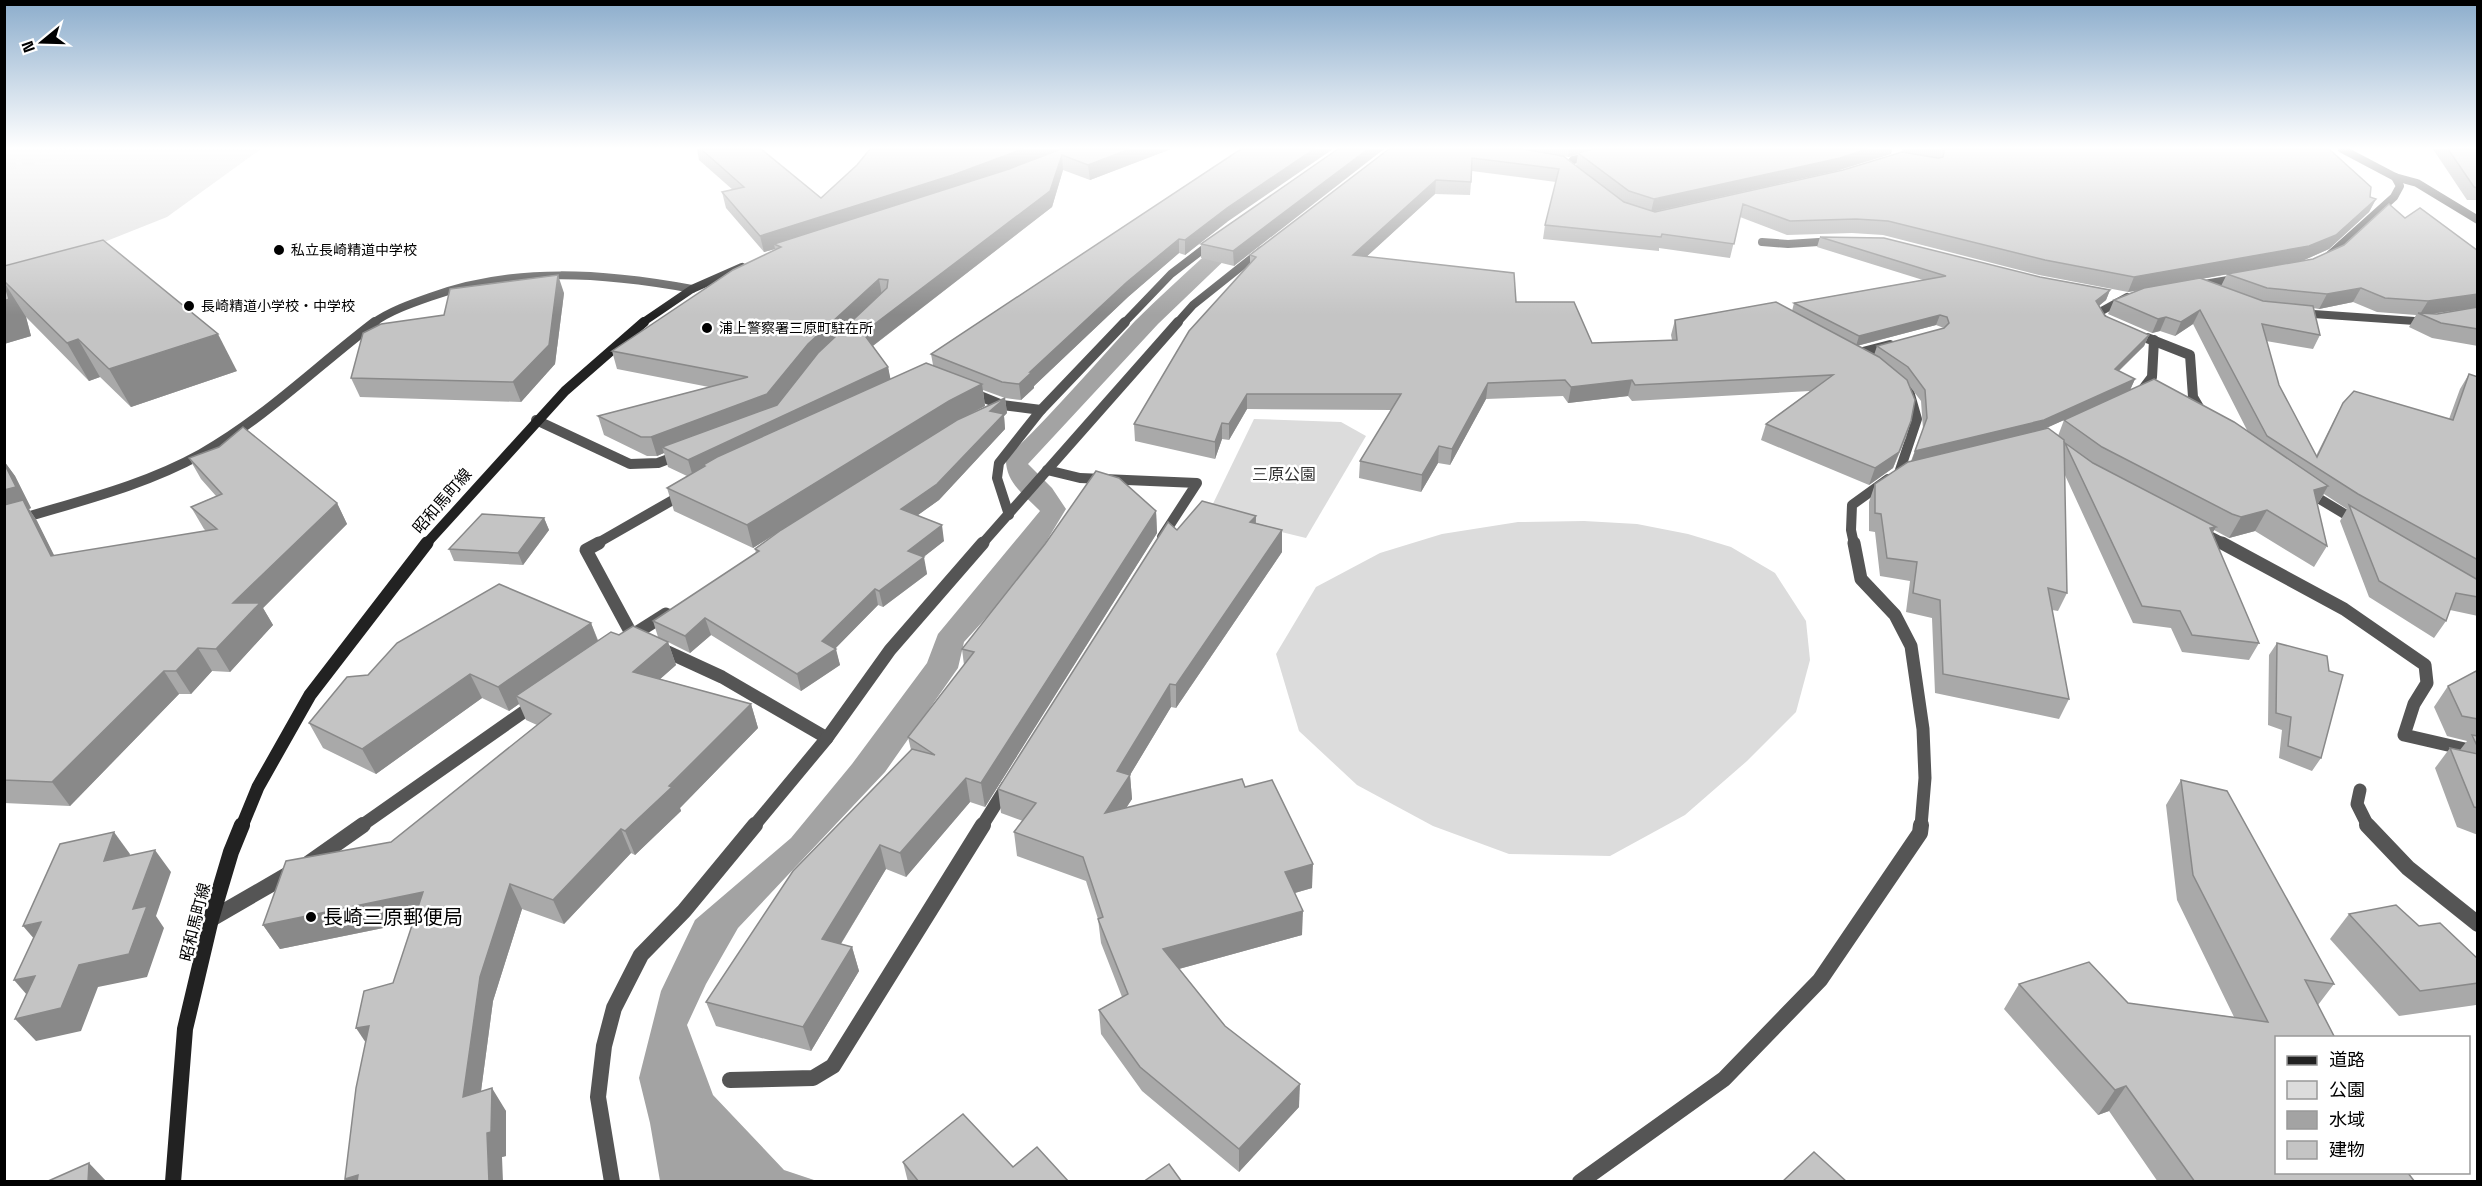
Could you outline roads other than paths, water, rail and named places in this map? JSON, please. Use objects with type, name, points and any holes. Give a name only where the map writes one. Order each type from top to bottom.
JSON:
[{"type":"main road","name":"昭和馬町線","points":[[173,1182],[185,1029],[212,919],[231,852],[258,787],[310,695],[422,548],[536,420],[593,364],[648,318],[692,289],[752,263]]},
{"type":"street","points":[[2318,262],[2327,258],[2386,204]]},
{"type":"street","points":[[2452,204],[2478,220]]},
{"type":"street","points":[[1010,515],[997,478],[999,463],[1041,410],[1171,274],[1223,234]]},
{"type":"street","points":[[1762,242],[1788,244],[1846,240]]},
{"type":"street","points":[[612,1182],[600,1121],[598,1097],[604,1046],[615,1008],[641,955],[684,911],[827,738],[890,650],[1193,305],[1272,243]]},
{"type":"street","points":[[5,523],[140,482],[199,456],[270,408],[376,321],[438,292],[513,277],[581,273],[639,278],[692,289]]},
{"type":"street","points":[[2183,287],[2253,276]]},
{"type":"street","points":[[2194,285],[2212,292]]},
{"type":"street","points":[[2103,295],[2125,298]]},
{"type":"street","points":[[2112,325],[2102,319],[2098,313],[2101,309],[2125,298],[2136,296]]},
{"type":"street","points":[[2293,313],[2403,321],[2444,320]]},
{"type":"street","points":[[2133,333],[2180,349],[2190,355],[2193,397],[2211,422]]},
{"type":"street","points":[[2123,401],[2143,392],[2148,384],[2154,371],[2154,340]]},
{"type":"street","points":[[1872,364],[1852,352],[1897,343]]},
{"type":"street","points":[[1899,473],[1917,419],[1911,393],[1903,386]]},
{"type":"street","points":[[961,388],[1002,405],[1041,410]]},
{"type":"street","points":[[975,419],[1002,405]]},
{"type":"street","points":[[536,420],[630,464],[658,463],[690,451]]},
{"type":"street","points":[[1580,1182],[1732,1071],[1820,980],[1920,833],[1924,778],[1923,729],[1911,646],[1895,615],[1861,579],[1851,530],[1852,505],[1899,473],[1921,467]]},
{"type":"street","points":[[1045,472],[1080,478],[1197,483],[1152,554]]},
{"type":"street","points":[[699,485],[586,550],[632,635],[722,677],[827,738]]},
{"type":"street","points":[[2301,488],[2370,529]]},
{"type":"street","points":[[2190,526],[2324,596],[2387,634],[2425,664],[2427,683],[2414,704],[2404,735],[2478,752]]},
{"type":"street","points":[[613,649],[681,604]]},
{"type":"street","points":[[212,919],[312,861],[545,697]]},
{"type":"street","points":[[730,1080],[813,1078],[833,1066],[1013,776]]},
{"type":"street","points":[[2360,790],[2357,804],[2363,820],[2396,858],[2478,924]]},
{"type":"water","points":[[1213,248],[1232,253],[1158,324],[1028,464],[1052,488],[1066,509],[1027,573],[964,642],[958,668],[885,772],[738,928],[706,984],[687,1025],[713,1095],[784,1170],[817,1181],[660,1181],[639,1078],[661,991],[695,920],[791,838],[852,764],[927,663],[938,634],[1040,511],[1012,482],[1006,458],[1056,408],[1135,321]]},
{"type":"place","name":"私立長崎精道中学校","points":[[279,250]]},
{"type":"place","name":"長崎精道小学校・中学校","points":[[189,306]]},
{"type":"place","name":"浦上警察署三原町駐在所","points":[[707,328]]},
{"type":"place","name":"長崎三原郵便局","points":[[311,917]]},
{"type":"park label","name":"三原公園","points":[[1284,474]]}]
